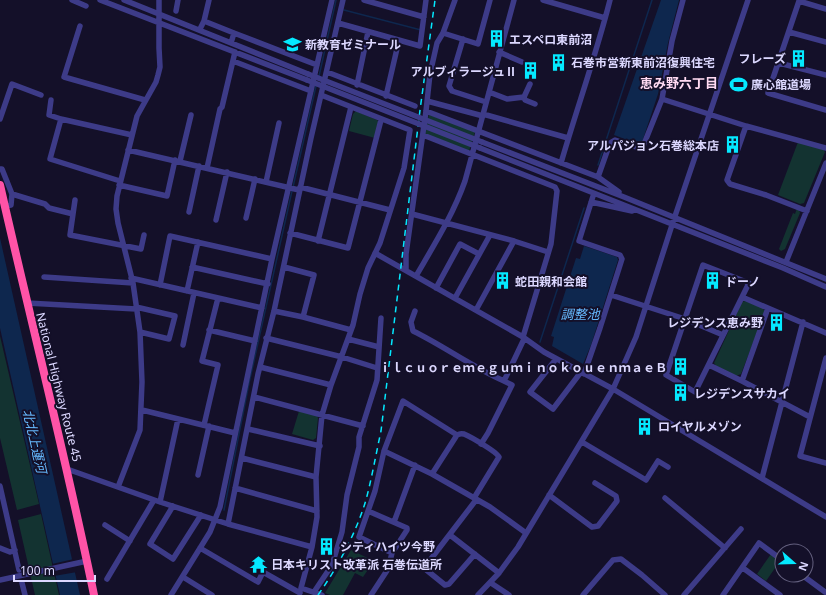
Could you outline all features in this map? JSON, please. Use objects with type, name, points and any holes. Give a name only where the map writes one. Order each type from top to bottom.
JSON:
[{"type":"highway","name":"National Highway Route 45","points":[[0,185],[26,303],[67,469],[94,595]]},
{"type":"street","points":[[72,0],[86,6]]},
{"type":"street","points":[[100,0],[235,52],[308,77]]},
{"type":"street","points":[[124,0],[200,30],[308,77],[481,145],[624,197],[826,279]]},
{"type":"street","points":[[118,487],[140,430],[142,410],[142,367],[140,332],[132,281],[116,210],[116,196],[137,116],[156,82],[160,67],[159,0]]},
{"type":"street","points":[[176,11],[178,0]]},
{"type":"street","points":[[200,30],[204,21],[209,0]]},
{"type":"street","points":[[228,524],[266,338],[284,267],[311,91],[332,0]]},
{"type":"street","points":[[172,595],[210,532],[220,507],[268,284],[272,259],[295,188],[321,95],[344,0]]},
{"type":"street","points":[[364,0],[424,17]]},
{"type":"street","points":[[338,23],[420,46],[426,0]]},
{"type":"street","points":[[406,270],[406,254],[430,74],[437,43],[443,33],[456,0]]},
{"type":"street","points":[[443,33],[478,44],[490,0]]},
{"type":"street","points":[[416,276],[446,224],[458,199],[483,115],[514,0]]},
{"type":"street","points":[[543,0],[605,18]]},
{"type":"street","points":[[561,163],[610,0]]},
{"type":"street","points":[[598,177],[610,143],[615,140],[642,149],[662,99],[672,41],[683,0]]},
{"type":"street","points":[[478,595],[491,583],[518,547],[613,389],[636,337],[748,0]]},
{"type":"street","points":[[826,9],[799,1],[768,93],[826,110]]},
{"type":"street","points":[[204,21],[317,65]]},
{"type":"street","points":[[80,26],[64,77],[145,100]]},
{"type":"street","points":[[357,85],[368,32]]},
{"type":"street","points":[[789,32],[826,42]]},
{"type":"street","points":[[231,43],[234,33]]},
{"type":"street","points":[[463,39],[450,86],[452,91],[486,102]]},
{"type":"street","points":[[386,96],[399,40]]},
{"type":"street","points":[[206,168],[235,52]]},
{"type":"street","points":[[499,52],[522,62]]},
{"type":"street","points":[[233,61],[311,91]]},
{"type":"street","points":[[779,63],[826,75]]},
{"type":"street","points":[[327,72],[357,85],[415,106]]},
{"type":"street","points":[[0,119],[12,84],[41,95]]},
{"type":"street","points":[[524,97],[530,84]]},
{"type":"street","points":[[489,92],[507,99],[524,97]]},
{"type":"street","points":[[300,592],[312,547],[317,517],[316,477],[322,415],[351,330],[368,268],[376,253],[404,168],[410,130],[381,120],[321,95]]},
{"type":"street","points":[[524,97],[525,100],[535,104]]},
{"type":"street","points":[[662,99],[709,115],[826,148]]},
{"type":"street","points":[[51,100],[49,115],[132,135]]},
{"type":"street","points":[[427,101],[568,138]]},
{"type":"street","points":[[318,241],[351,107]]},
{"type":"street","points":[[426,111],[598,177],[624,197]]},
{"type":"street","points":[[61,119],[50,159],[120,183],[167,196],[190,114]]},
{"type":"street","points":[[290,233],[348,248],[381,120]]},
{"type":"street","points":[[266,182],[279,123]]},
{"type":"street","points":[[746,126],[727,180],[730,184],[766,195],[807,211]]},
{"type":"street","points":[[423,135],[555,187],[557,191],[551,244],[523,338],[504,381]]},
{"type":"street","points":[[481,145],[646,215],[783,268],[826,287]]},
{"type":"street","points":[[128,150],[266,182],[330,194],[390,210]]},
{"type":"street","points":[[786,262],[826,163]]},
{"type":"street","points":[[189,212],[199,166]]},
{"type":"street","points":[[0,169],[2,169],[12,194],[11,204],[5,206]]},
{"type":"street","points":[[216,220],[227,172]]},
{"type":"street","points":[[246,218],[255,179]]},
{"type":"street","points":[[556,359],[530,392],[553,409],[583,373],[611,295],[622,259],[620,255],[578,241],[594,193]]},
{"type":"street","points":[[12,194],[45,204],[49,208],[73,214]]},
{"type":"street","points":[[75,200],[70,235],[141,249],[144,235]]},
{"type":"street","points":[[591,202],[646,215]]},
{"type":"street","points":[[412,214],[514,241],[548,252]]},
{"type":"street","points":[[455,298],[490,235]]},
{"type":"street","points":[[160,285],[170,236],[272,259]]},
{"type":"street","points":[[476,310],[514,241]]},
{"type":"street","points":[[187,291],[198,242]]},
{"type":"street","points":[[436,288],[460,244],[479,254]]},
{"type":"street","points":[[376,253],[476,310],[556,359],[613,389],[826,517]]},
{"type":"street","points":[[703,265],[749,284],[710,365],[695,392],[666,376],[685,319],[703,265]]},
{"type":"street","points":[[192,266],[268,284]]},
{"type":"street","points":[[284,267],[314,275],[304,317]]},
{"type":"street","points":[[44,277],[132,281],[160,285],[262,308]]},
{"type":"street","points":[[183,345],[194,293]]},
{"type":"street","points":[[611,295],[685,319],[723,336]]},
{"type":"street","points":[[742,297],[826,333]]},
{"type":"street","points":[[198,475],[218,365],[202,361],[218,298]]},
{"type":"street","points":[[26,303],[136,308],[175,316],[169,339],[140,332]]},
{"type":"street","points":[[742,381],[768,308]]},
{"type":"street","points":[[274,311],[304,317],[351,330]]},
{"type":"street","points":[[415,311],[411,322],[413,331],[452,352],[466,362],[512,385],[481,444]]},
{"type":"street","points":[[314,592],[332,565],[342,532],[347,495],[359,448],[359,437],[377,380],[381,318]]},
{"type":"street","points":[[762,478],[803,322]]},
{"type":"street","points":[[209,330],[255,341]]},
{"type":"street","points":[[266,338],[342,357],[377,368]]},
{"type":"street","points":[[348,339],[379,347]]},
{"type":"street","points":[[826,358],[800,456],[826,463]]},
{"type":"street","points":[[710,365],[810,418]]},
{"type":"street","points":[[260,367],[331,386]]},
{"type":"street","points":[[254,396],[362,426]]},
{"type":"street","points":[[392,553],[359,537],[375,491],[384,451],[403,401],[457,435],[464,434],[498,454],[499,457],[475,499],[450,535],[424,568],[445,586],[449,584],[475,554]]},
{"type":"street","points":[[142,410],[235,433]]},
{"type":"street","points":[[107,579],[157,501],[178,419]]},
{"type":"street","points":[[248,429],[320,446]]},
{"type":"street","points":[[432,474],[457,435]]},
{"type":"street","points":[[582,442],[646,480],[658,461],[668,467]]},
{"type":"street","points":[[384,451],[416,465],[490,507],[526,533]]},
{"type":"street","points":[[242,458],[316,477]]},
{"type":"street","points":[[394,522],[416,465]]},
{"type":"street","points":[[67,469],[215,520],[312,547]]},
{"type":"street","points":[[549,495],[592,527],[598,526],[617,501],[616,496],[595,483]]},
{"type":"street","points":[[0,486],[19,570]]},
{"type":"street","points":[[236,488],[317,511]]},
{"type":"street","points":[[665,498],[725,548]]},
{"type":"street","points":[[172,506],[150,544],[173,559],[201,515]]},
{"type":"street","points":[[368,512],[394,522],[407,530],[392,553],[388,569],[371,595]]},
{"type":"street","points":[[105,525],[130,541]]},
{"type":"street","points":[[684,595],[741,528]]},
{"type":"street","points":[[450,535],[499,573]]},
{"type":"street","points":[[723,595],[759,543],[774,554]]},
{"type":"street","points":[[0,548],[10,552],[15,550]]},
{"type":"street","points":[[200,548],[258,582],[263,572],[300,592],[314,592],[322,595]]},
{"type":"street","points":[[583,595],[613,560],[621,559],[665,595]]},
{"type":"street","points":[[0,580],[87,561]]},
{"type":"street","points":[[743,568],[780,595]]},
{"type":"street","points":[[183,577],[212,595]]},
{"type":"street","points":[[22,583],[25,595]]},
{"type":"street","points":[[491,583],[509,595]]},
{"type":"street","points":[[812,583],[825,593]]},
{"type":"green space","points":[[356,111],[377,120],[379,123],[375,138],[349,131],[353,114]]},
{"type":"green space","points":[[429,114],[475,132],[469,151],[425,134]]},
{"type":"green space","points":[[798,142],[823,149],[825,152],[804,203],[800,204],[778,195]]},
{"type":"green space","points":[[797,208],[799,209],[800,213],[785,249],[781,251],[779,249],[793,213],[795,214]]},
{"type":"green space","points":[[745,301],[762,307],[765,312],[741,374],[736,376],[716,366],[714,363],[742,302]]},
{"type":"green space","points":[[0,336],[39,504],[17,510],[0,438]]},
{"type":"green space","points":[[299,411],[317,415],[316,438],[313,440],[292,434]]},
{"type":"green space","points":[[41,514],[59,595],[35,595],[18,520]]},
{"type":"green space","points":[[351,550],[374,561],[363,577],[355,573],[343,595],[330,595],[325,593]]},
{"type":"green space","points":[[771,554],[774,556],[774,570],[766,581],[757,574]]},
{"type":"water","points":[[661,0],[679,0],[668,43],[658,94],[641,145],[614,135]]},
{"type":"water","name":"北北上運河","points":[[0,238],[80,595],[60,595],[0,328]]},
{"type":"water","name":"調整池","points":[[584,246],[617,257],[618,260],[591,345],[583,364],[552,346],[554,337],[551,336],[576,258],[580,259]]},
{"type":"pier","points":[[74,559],[77,572],[54,576],[52,564]]},
{"type":"waterway","points":[[319,76],[336,0]]},
{"type":"waterway","points":[[598,165],[652,0]]},
{"type":"waterway","points":[[344,10],[421,30]]},
{"type":"waterway","points":[[293,187],[316,86]]},
{"type":"waterway","points":[[224,510],[249,383],[292,191]]},
{"type":"waterway","points":[[540,342],[584,208]]},
{"type":"railway","points":[[318,595],[333,573],[346,549],[362,512],[381,431],[420,110],[435,0]]},
{"type":"place","name":"エスペロ東前沼","points":[[496,39]]},
{"type":"place","name":"新教育ゼミナール","points":[[292,44]]},
{"type":"place","name":"フレーズ","points":[[799,58]]},
{"type":"place","name":"石巻市営新東前沼復興住宅","points":[[558,62]]},
{"type":"place","name":"アルブィラージュⅡ","points":[[530,71]]},
{"type":"place","name":"廣心館道場","points":[[738,84]]},
{"type":"place","name":"アルパジョン石巻総本店","points":[[732,145]]},
{"type":"place","name":"蛇田親和会館","points":[[502,281]]},
{"type":"place","name":"ドーノ","points":[[712,281]]},
{"type":"place","name":"レジデンス恵み野","points":[[776,322]]},
{"type":"place","name":"ｉｌｃｕｏｒｅｍｅｇｕｍｉｎｏｋｏｕｅｎｍａｅＢ","points":[[680,367]]},
{"type":"place","name":"レジデンスサカイ","points":[[681,393]]},
{"type":"place","name":"ロイヤルメゾン","points":[[645,426]]},
{"type":"place","name":"シティハイツ今野","points":[[327,546]]},
{"type":"place","name":"日本キリスト改革派 石巻伝道所","points":[[258,564]]},
{"type":"district","name":"恵み野六丁目","points":[[679,83]]}]
